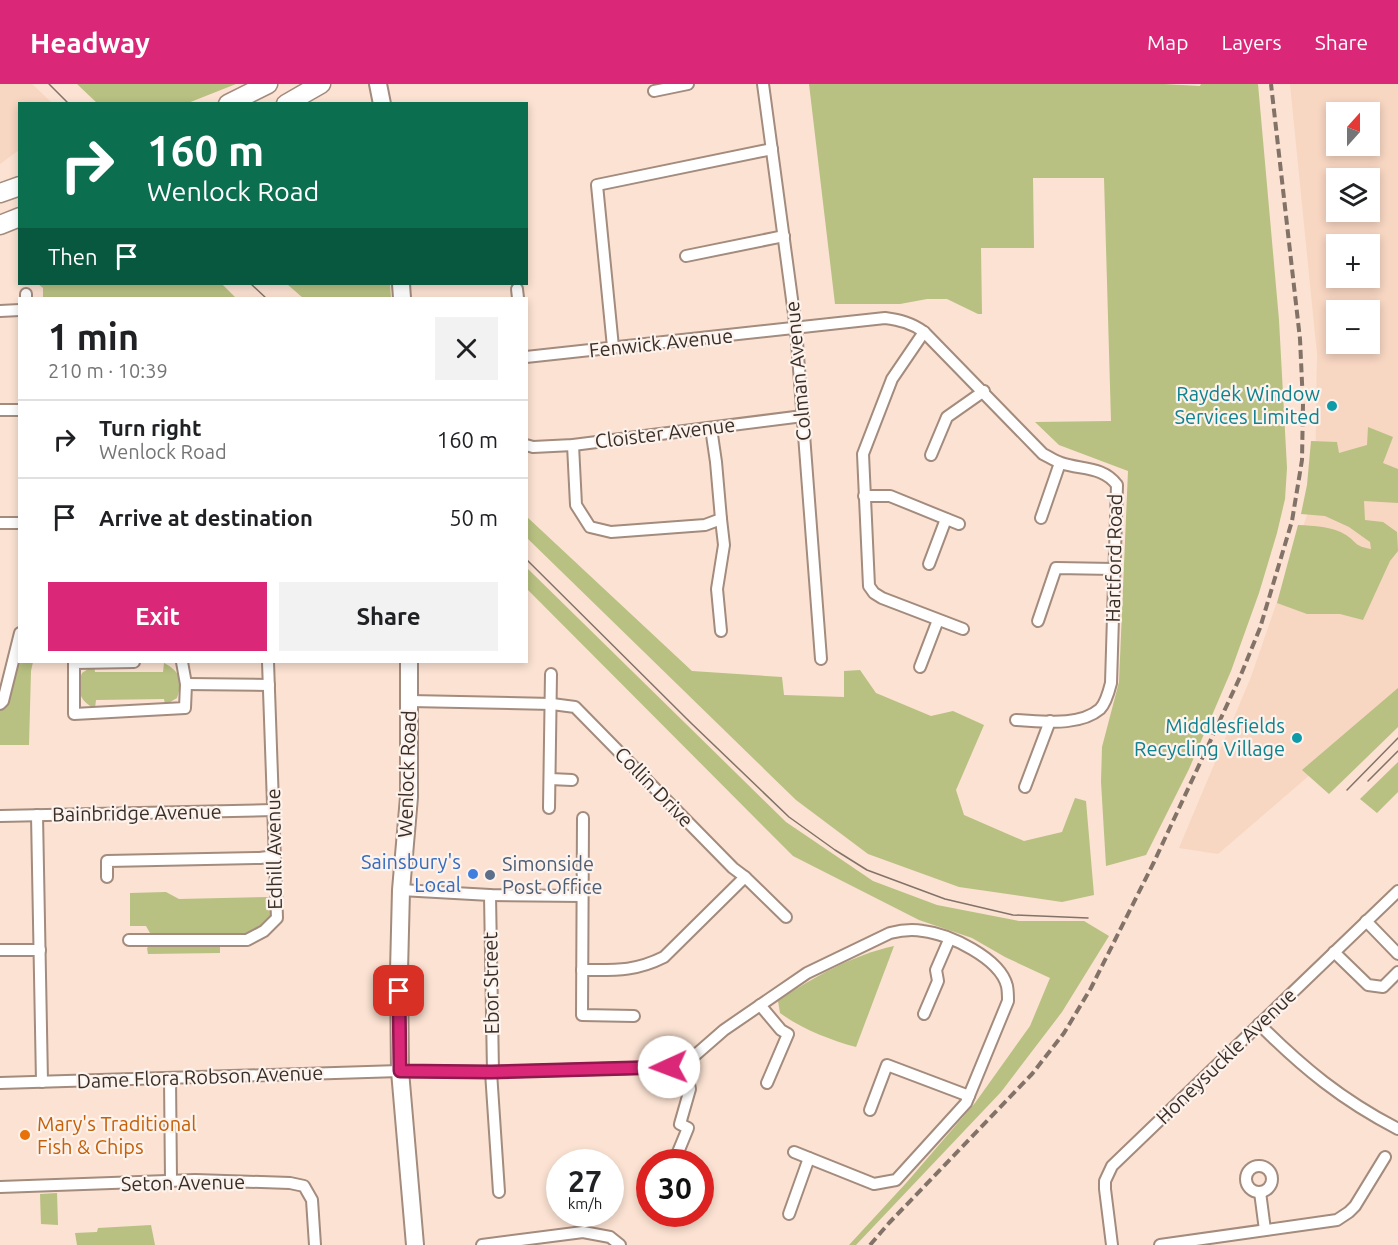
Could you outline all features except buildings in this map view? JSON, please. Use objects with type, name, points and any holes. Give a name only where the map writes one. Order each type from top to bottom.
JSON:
[{"type":"main road","points":[[232,102],[268,84]]},
{"type":"main road","points":[[290,102],[321,84]]},
{"type":"main road","points":[[0,193],[18,187]]},
{"type":"main road","points":[[0,225],[18,218]]},
{"type":"street","points":[[378,84],[382,102]]},
{"type":"street","points":[[654,91],[688,84]]},
{"type":"street","name":"Colman Avenue","points":[[763,84],[796,328],[821,659]]},
{"type":"street","points":[[613,348],[597,185],[772,149]]},
{"type":"street","points":[[686,256],[784,236]]},
{"type":"street","points":[[0,311],[18,310]]},
{"type":"street","name":"Hartford Road","points":[[796,328],[885,318],[901,320],[915,326],[924,332],[984,391],[1043,454],[1060,463],[1098,471],[1111,477],[1117,485],[1111,683],[1107,696],[1101,708],[1074,720],[1016,720]]},
{"type":"street","name":"Fenwick Avenue","points":[[528,357],[796,328]]},
{"type":"street","points":[[924,332],[892,379],[863,454],[868,586],[882,598],[963,629]]},
{"type":"street","points":[[931,455],[947,417],[984,391]]},
{"type":"street","points":[[0,410],[18,410]]},
{"type":"street","name":"Cloister Avenue","points":[[528,446],[573,445],[803,416]]},
{"type":"street","points":[[711,428],[724,545],[717,589],[721,631]]},
{"type":"street","points":[[573,445],[576,505],[590,527],[611,532],[705,525],[721,519]]},
{"type":"street","points":[[1041,518],[1060,463]]},
{"type":"street","points":[[864,496],[890,496],[959,524]]},
{"type":"street","points":[[929,564],[946,519]]},
{"type":"street","points":[[0,523],[18,523]]},
{"type":"street","points":[[1038,621],[1056,568],[1114,569]]},
{"type":"street","points":[[920,667],[938,620]]},
{"type":"street","points":[[0,704],[3,701],[18,641]]},
{"type":"street","points":[[74,663],[74,714],[185,708],[186,684],[182,663]]},
{"type":"street","name":"Edhill Avenue","points":[[129,940],[247,940],[264,931],[277,918],[268,663]]},
{"type":"street","name":"Wenlock Road","points":[[409,663],[409,797],[401,890],[399,971],[400,1071],[414,1245]]},
{"type":"street","points":[[549,808],[551,674]]},
{"type":"street","points":[[186,684],[269,686]]},
{"type":"street","points":[[410,701],[552,704]]},
{"type":"street","name":"Collin Drive","points":[[552,704],[575,707],[733,868],[786,916]]},
{"type":"street","points":[[1025,787],[1050,721]]},
{"type":"street","points":[[550,778],[572,780]]},
{"type":"street","name":"Bainbridge Avenue","points":[[0,816],[274,810]]},
{"type":"street","points":[[37,815],[42,1082]]},
{"type":"street","points":[[583,818],[582,1015],[634,1016]]},
{"type":"street","points":[[107,877],[107,861],[275,856]]},
{"type":"street","points":[[582,970],[627,970],[650,964],[664,957],[745,877]]},
{"type":"street","points":[[401,890],[490,895],[582,896]]},
{"type":"street","name":"Honeysuckle Avenue","points":[[1112,1245],[1105,1181],[1112,1166],[1398,891]]},
{"type":"street","name":"Ebor Street","points":[[490,895],[492,1072],[499,1191]]},
{"type":"street","points":[[1366,921],[1398,954]]},
{"type":"street","points":[[679,1149],[688,1128],[680,1124],[690,1089],[685,1064],[724,1030],[807,973],[890,933],[904,930],[926,931],[949,940],[978,952],[995,967],[1007,985],[1008,1001],[966,1103],[896,1180],[874,1184],[794,1152]]},
{"type":"street","points":[[924,1014],[938,981],[936,970],[949,940]]},
{"type":"street","points":[[0,950],[40,950]]},
{"type":"street","points":[[1334,952],[1368,985],[1383,987],[1398,972]]},
{"type":"street","points":[[760,1005],[781,1030],[788,1034],[767,1083]]},
{"type":"street","points":[[1259,1024],[1297,1062],[1332,1090],[1398,1129]]},
{"type":"street","name":"Dame Flora Robson Avenue","points":[[0,1083],[400,1071],[492,1072],[658,1067],[685,1064]]},
{"type":"street","points":[[870,1110],[887,1065],[969,1096]]},
{"type":"street","points":[[170,1078],[171,1180]]},
{"type":"street","points":[[1160,1245],[1337,1220],[1344,1217],[1355,1206],[1384,1157]]},
{"type":"street","points":[[789,1215],[809,1158]]},
{"type":"street","name":"Seton Avenue","points":[[0,1187],[171,1180],[290,1183],[304,1186],[312,1200],[315,1245]]},
{"type":"street","points":[[1260,1192],[1264,1230]]},
{"type":"street","points":[[482,1245],[583,1232],[610,1237],[620,1245]]},
{"type":"shaded area","points":[[0,84],[32,84],[51,102],[18,102],[18,151],[0,164]]},
{"type":"shaded area","points":[[1290,84],[1398,84],[1398,699],[1218,854],[1179,848],[1251,677],[1315,492],[1317,354]]},
{"type":"green space","points":[[77,84],[236,84],[191,102],[96,102]]},
{"type":"green space","points":[[809,84],[1164,84],[1200,86],[1201,84],[1258,84],[1279,320],[1287,468],[1285,499],[1259,593],[1231,671],[1189,769],[1146,855],[1106,866],[1101,782],[1102,747],[1119,682],[1128,471],[1059,445],[1035,422],[1111,421],[1104,178],[1033,178],[1034,248],[981,248],[982,314],[947,299],[927,299],[900,304],[835,304]]},
{"type":"green space","points":[[39,285],[223,285],[235,297],[43,297],[43,288]]},
{"type":"green space","points":[[288,285],[390,285],[391,297],[302,297]]},
{"type":"green space","points":[[1368,427],[1393,437],[1383,463],[1398,469],[1398,503],[1364,501],[1365,520],[1383,522],[1397,532],[1398,551],[1390,561],[1363,620],[1340,614],[1307,614],[1277,603],[1298,525],[1335,530],[1359,545],[1371,549],[1370,542],[1349,527],[1325,516],[1301,514],[1307,485],[1311,441],[1337,442],[1339,453],[1367,445]]},
{"type":"green space","points":[[528,518],[692,671],[782,677],[784,695],[844,697],[844,671],[860,670],[876,693],[931,716],[953,711],[984,725],[956,790],[964,815],[1024,841],[1062,832],[1075,798],[1086,801],[1094,895],[1062,902],[959,887],[868,854],[796,800],[528,539]]},
{"type":"green space","points":[[528,569],[786,822],[873,881],[937,905],[1019,921],[1084,921],[1109,936],[1062,1012],[1001,1092],[856,1245],[849,1245],[975,1103],[1030,1026],[1050,978],[1005,957],[972,938],[919,920],[793,856],[528,590]]},
{"type":"green space","points":[[18,651],[18,663],[33,663],[29,745],[0,745],[0,700]]},
{"type":"green space","points":[[164,663],[174,669],[180,682],[177,698],[165,705],[164,699],[96,700],[95,708],[85,702],[80,694],[79,684],[82,673],[94,665],[95,672],[163,672]]},
{"type":"green space","points":[[1398,688],[1398,727],[1329,794],[1302,770]]},
{"type":"green space","points":[[1398,762],[1398,792],[1377,813],[1360,799]]},
{"type":"green space","points":[[166,892],[179,899],[270,897],[270,919],[268,924],[252,933],[154,934],[150,933],[146,926],[130,926],[130,893]]},
{"type":"green space","points":[[220,942],[220,953],[148,954],[147,948],[152,944]]},
{"type":"green space","points":[[894,946],[856,1047],[816,1033],[780,1013],[778,1001],[805,984],[849,961]]},
{"type":"green space","points":[[57,1193],[58,1225],[41,1224],[40,1194]]},
{"type":"green space","points":[[151,1225],[155,1245],[77,1245],[75,1233],[97,1232],[98,1228]]},
{"type":"tram line","points":[[49,84],[67,102]]},
{"type":"tram line","points":[[252,285],[265,297]]},
{"type":"tram line","points":[[528,561],[789,817],[835,850],[867,870],[945,899],[1013,915],[1088,918]]},
{"type":"tram line","points":[[1347,790],[1398,738]]},
{"type":"tram line","points":[[1368,781],[1398,751]]},
{"type":"railway","points":[[870,1245],[1032,1074],[1064,1033],[1091,988],[1154,862],[1240,677],[1260,628],[1292,521],[1302,460],[1303,404],[1300,339],[1271,84]]},
{"type":"place","name":"Raydek Window Services Limited","points":[[1332,406]]},
{"type":"place","name":"Middlesfields Recycling Village","points":[[1297,738]]},
{"type":"place","name":"Sainsbury's Local","points":[[473,874]]},
{"type":"place","name":"Simonside Post Office","points":[[490,875]]},
{"type":"place","name":"Mary's Traditional Fish & Chips","points":[[25,1135]]},
{"type":"route","points":[[399,991],[400,1071],[491,1072],[669,1067]]}]
